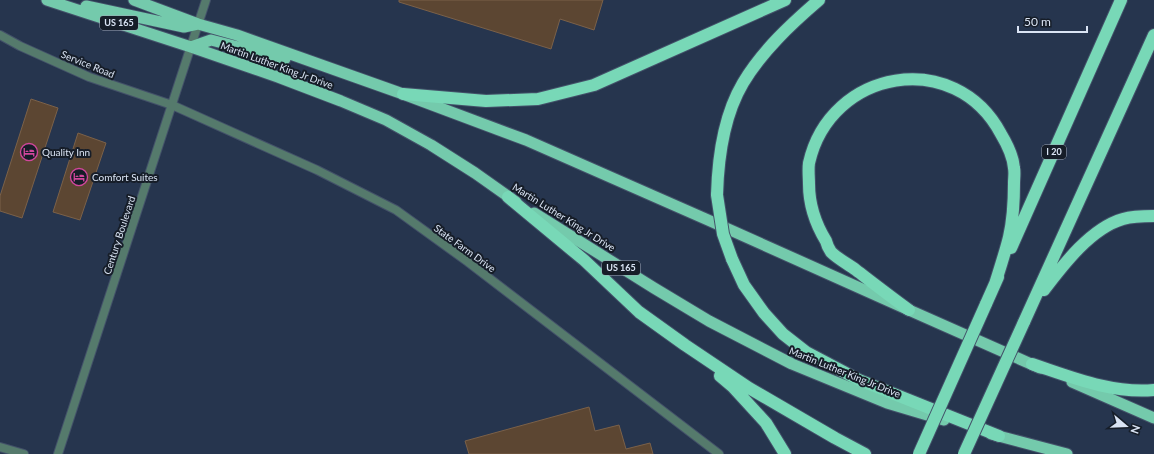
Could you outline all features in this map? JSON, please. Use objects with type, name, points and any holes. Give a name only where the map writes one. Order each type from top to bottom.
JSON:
[{"type":"highway","name":"Martin Luther King Jr Drive","points":[[47,0],[286,80],[342,101],[386,120],[431,145],[476,173],[508,197],[654,288],[709,321],[792,364],[887,403],[999,436],[1067,454]]},
{"type":"highway","name":"Martin Luther King Jr Drive","points":[[134,0],[198,24],[237,36],[403,94],[526,140],[1154,418]]},
{"type":"highway","points":[[403,94],[486,101],[538,99],[594,85],[785,0]]},
{"type":"highway","points":[[819,0],[793,23],[761,58],[743,83],[732,106],[723,138],[719,160],[717,195],[723,234],[732,259],[744,285],[764,313],[784,334],[806,352],[859,380],[999,436]]},
{"type":"highway","name":"I 20","points":[[919,454],[1121,0]]},
{"type":"highway","points":[[67,6],[87,6],[184,27],[198,24]]},
{"type":"highway","points":[[964,454],[1154,35]]},
{"type":"highway","points":[[191,47],[211,40],[308,65],[324,66]]},
{"type":"highway","points":[[909,310],[831,252],[816,224],[809,195],[809,164],[818,138],[828,122],[850,99],[865,90],[883,83],[903,80],[922,80],[942,83],[964,93],[981,107],[995,123],[1007,146],[1014,167],[1014,196],[1009,236],[995,284]]},
{"type":"highway","points":[[508,197],[584,260],[639,312],[749,388],[865,454]]},
{"type":"highway","points":[[1032,305],[1062,267],[1086,241],[1106,226],[1123,219],[1154,216]]},
{"type":"highway","points":[[685,345],[733,387],[749,404],[766,423],[785,454]]},
{"type":"highway","points":[[1032,364],[1094,384],[1116,389],[1144,391],[1154,390]]},
{"type":"street","name":"Century Boulevard","points":[[58,454],[206,0]]},
{"type":"street","name":"Service Road","points":[[0,35],[20,46],[89,78],[172,104]]},
{"type":"street","name":"State Farm Drive","points":[[172,104],[317,170],[396,210],[468,262],[719,454]]},
{"type":"street","points":[[0,447],[24,454]]},
{"type":"building","points":[[399,0],[603,0],[594,30],[560,19],[551,49],[399,2]]},
{"type":"building","name":"Quality Inn","points":[[31,99],[58,108],[22,218],[0,211],[0,196]]},
{"type":"building","name":"Comfort Suites","points":[[78,133],[106,143],[80,220],[53,212]]},
{"type":"building","points":[[589,407],[595,431],[619,425],[626,449],[650,443],[653,454],[469,454],[465,441]]},
{"type":"place","name":"Quality Inn","points":[[29,152]]},
{"type":"place","name":"Comfort Suites","points":[[79,177]]}]
